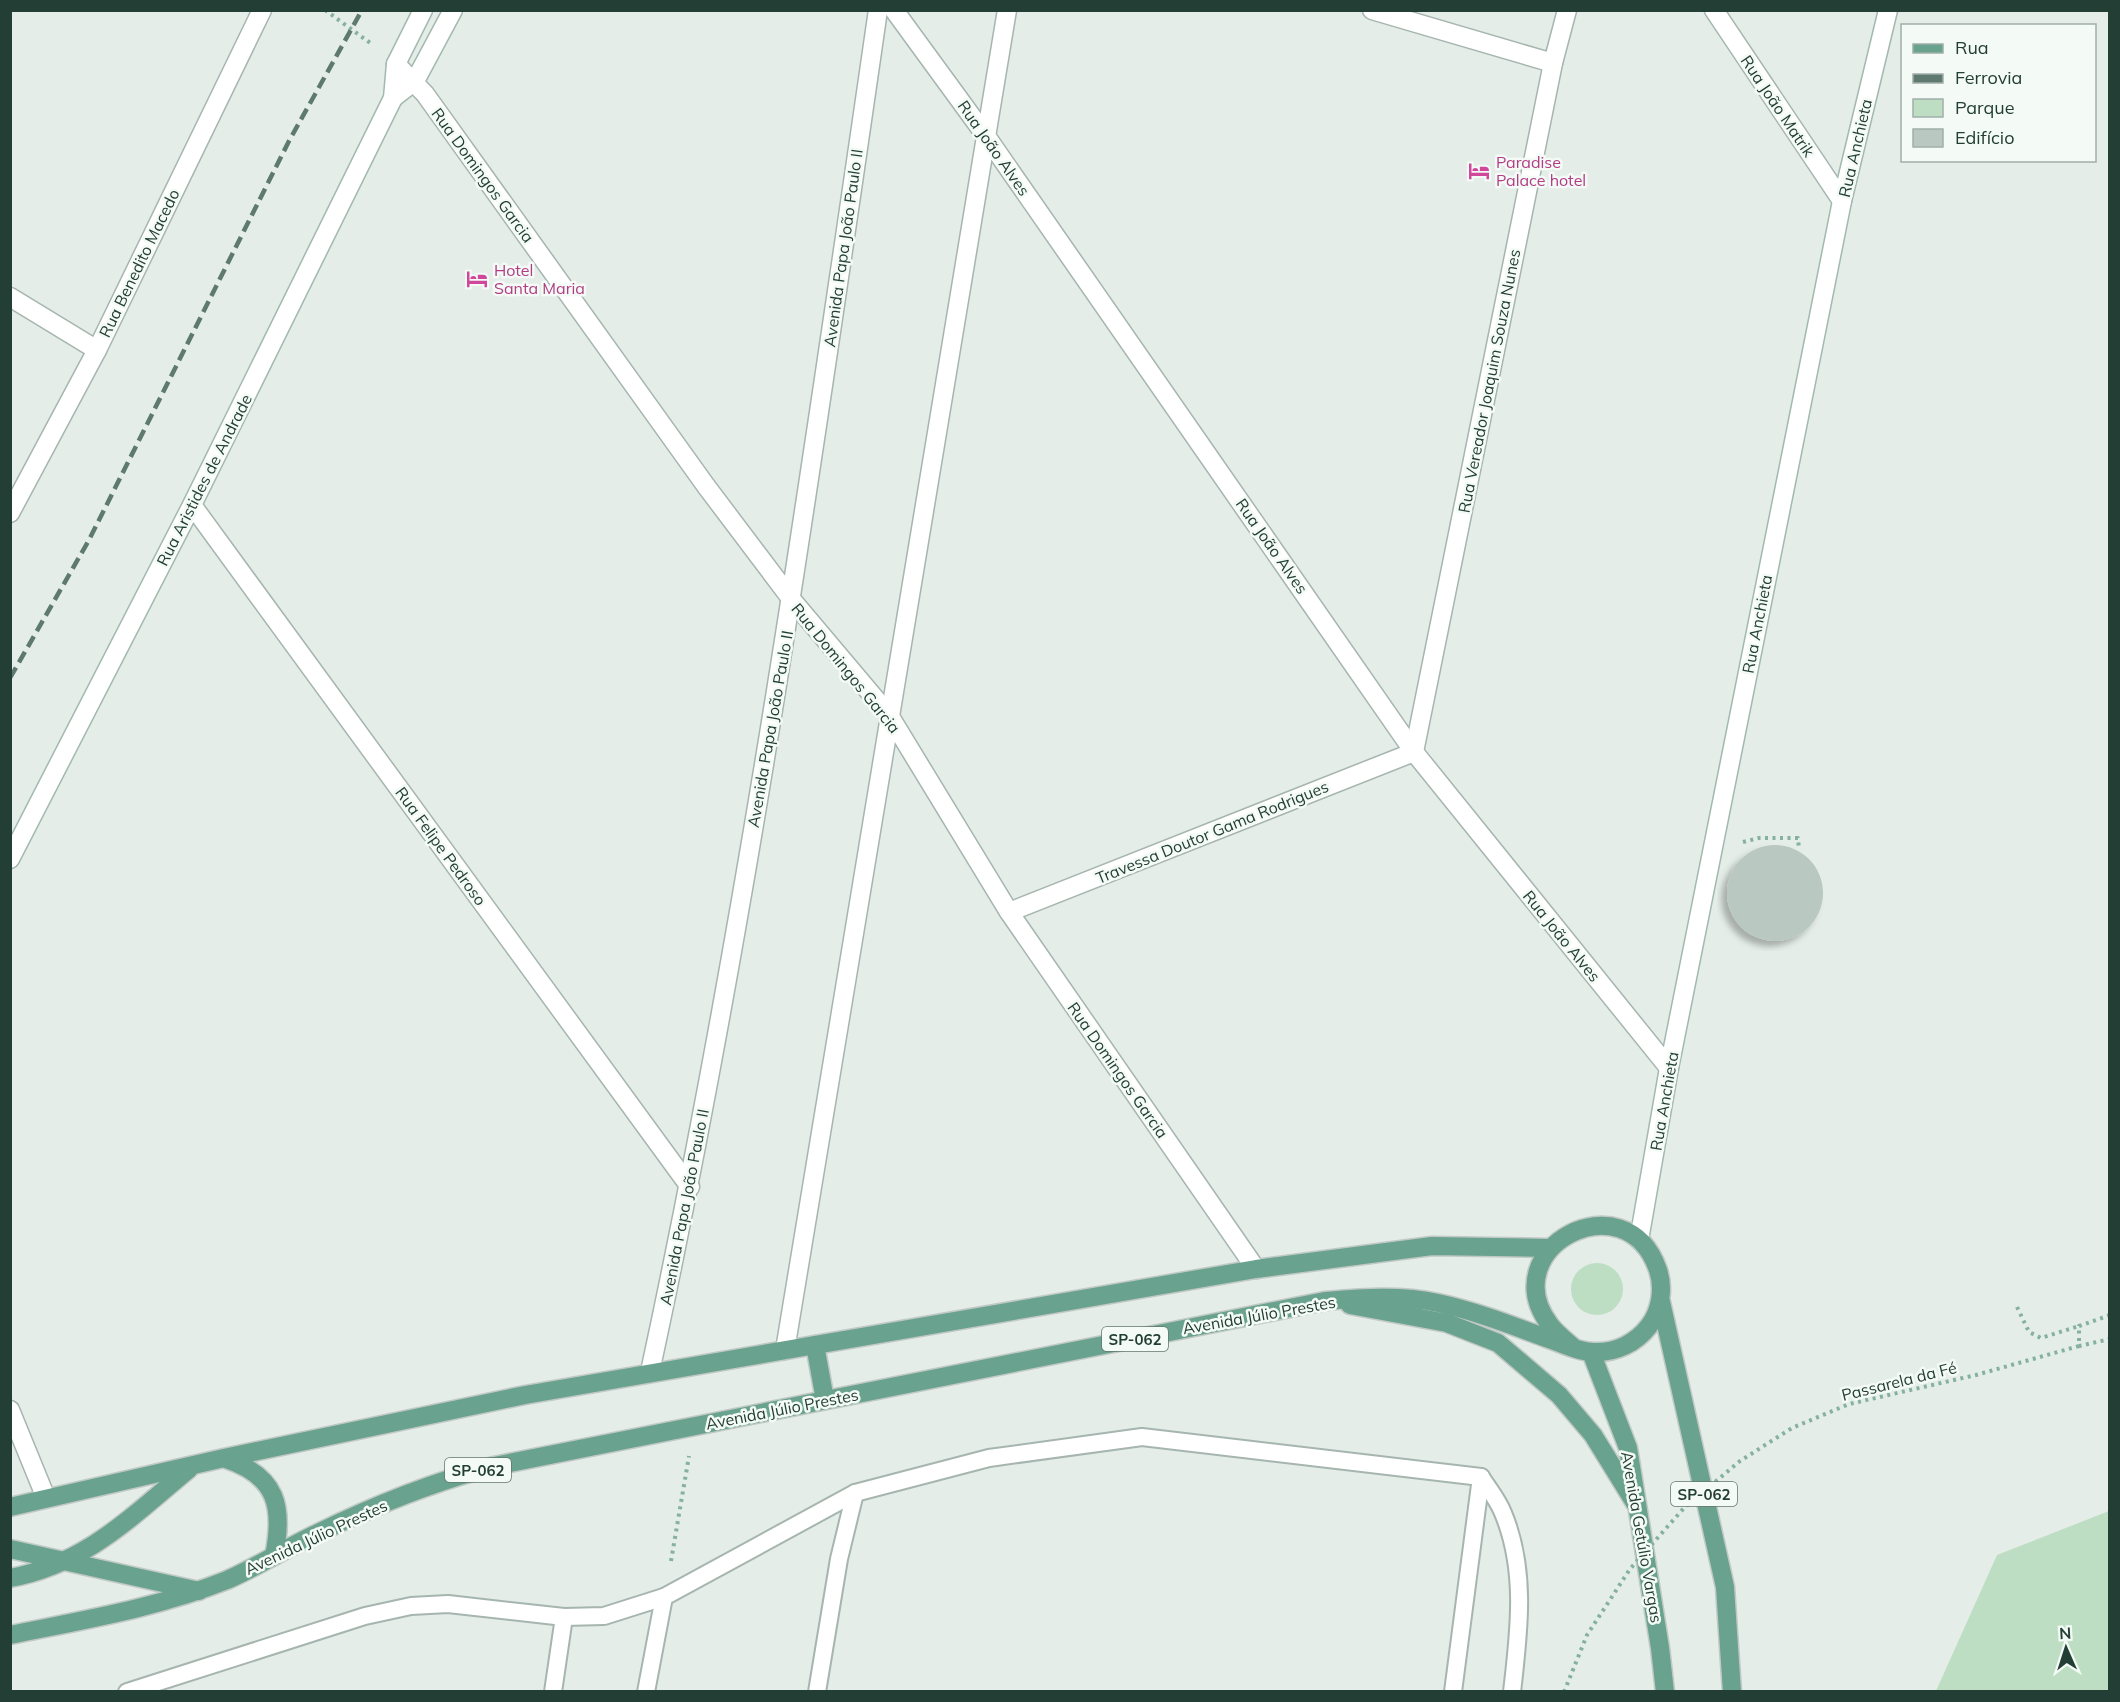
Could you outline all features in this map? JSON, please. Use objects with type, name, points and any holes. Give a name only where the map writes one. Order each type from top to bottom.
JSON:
[{"type":"main road","points":[[10,1507],[224,1458],[525,1395],[1256,1269],[1432,1246],[1549,1248],[1564,1235],[1582,1227],[1602,1226],[1622,1230],[1639,1240]]},
{"type":"main road","name":"SP-062","points":[[1639,1240],[1654,1257],[1660,1277],[1660,1300],[1725,1587],[1732,1692]]},
{"type":"main road","name":"SP-062","points":[[1549,1248],[1536,1283],[1541,1307],[1550,1324],[1573,1347],[1591,1352],[1610,1351],[1628,1345],[1643,1333],[1655,1318],[1660,1300]]},
{"type":"main road","name":"Avenida Júlio Prestes","points":[[10,1635],[159,1604],[199,1591],[325,1530],[450,1478],[494,1466],[1325,1301],[1383,1297],[1438,1303],[1472,1311],[1573,1347]]},
{"type":"main road","points":[[1325,1301],[1447,1323],[1498,1343],[1559,1395],[1593,1435],[1635,1503]]},
{"type":"main road","points":[[815,1345],[825,1400]]},
{"type":"main road","name":"Avenida Getúlio Vargas","points":[[1591,1352],[1628,1448],[1665,1692]]},
{"type":"main road","points":[[224,1458],[247,1466],[260,1475],[269,1487],[278,1516],[279,1534],[274,1556]]},
{"type":"main road","points":[[10,1578],[68,1561],[117,1529],[192,1466]]},
{"type":"main road","points":[[10,1549],[199,1591]]},
{"type":"street","name":"Rua Benedito Macedo","points":[[10,513],[97,351],[262,10]]},
{"type":"street","name":"Rua Aristides de Andrade","points":[[10,859],[192,505],[393,98],[396,64],[423,10]]},
{"type":"street","name":"Rua Aristides de Andrade","points":[[393,98],[415,81],[453,10]]},
{"type":"street","name":"Avenida Papa João Paulo II","points":[[650,1372],[690,1187],[792,600],[878,10]]},
{"type":"street","name":"Rua João Alves","points":[[894,10],[986,136],[1414,752],[1669,1068]]},
{"type":"street","points":[[785,1350],[1007,10]]},
{"type":"street","points":[[1372,10],[1553,63]]},
{"type":"street","name":"Rua Vereador Joaquim Souza Nunes","points":[[1414,752],[1553,63],[1567,10]]},
{"type":"street","name":"Rua João Matrik","points":[[1714,10],[1842,201]]},
{"type":"street","name":"Rua Anchieta","points":[[1639,1240],[1669,1068],[1842,201],[1888,10]]},
{"type":"street","name":"Rua Domingos Garcia","points":[[396,64],[415,81],[792,600],[889,716],[1009,912],[1256,1269]]},
{"type":"street","points":[[10,297],[97,351]]},
{"type":"street","name":"Rua Felipe Pedroso","points":[[192,505],[690,1187]]},
{"type":"street","name":"Travessa Doutor Gama Rodrigues","points":[[1009,912],[1414,752]]},
{"type":"street","points":[[10,1410],[46,1498]]},
{"type":"lane","points":[[127,1692],[365,1616],[411,1606],[448,1604],[564,1617],[604,1616],[664,1597],[855,1493],[989,1458],[1142,1437],[1481,1477]]},
{"type":"lane","points":[[1453,1692],[1481,1477]]},
{"type":"lane","points":[[1481,1477],[1502,1511],[1516,1554],[1521,1622],[1512,1692]]},
{"type":"lane","points":[[816,1692],[839,1559],[855,1493]]},
{"type":"lane","points":[[646,1692],[664,1597]]},
{"type":"lane","points":[[553,1692],[564,1617]]},
{"type":"path","points":[[325,10],[353,28],[396,64]]},
{"type":"path","points":[[1712,850],[1759,838],[1798,838],[1799,850]]},
{"type":"path","points":[[2017,1307],[2030,1332],[2041,1338],[2109,1315]]},
{"type":"path","points":[[2079,1326],[2079,1346]]},
{"type":"path","name":"Passarela da Fé","points":[[1564,1692],[1587,1635],[1630,1569],[1684,1508],[1740,1461],[1792,1428],[1849,1404],[1976,1375],[2109,1339]]},
{"type":"path","points":[[664,1597],[695,1426]]},
{"type":"green space","points":[[1597,1263],[1607,1265],[1615,1271],[1621,1279],[1623,1289],[1621,1299],[1615,1307],[1607,1313],[1597,1315],[1587,1313],[1579,1307],[1573,1299],[1571,1289],[1573,1279],[1579,1271],[1587,1265]]},
{"type":"green space","points":[[2109,1511],[2109,1691],[1936,1691],[1997,1555]]},
{"type":"building","points":[[1775,845],[1794,848],[1809,859],[1820,874],[1823,893],[1820,912],[1809,927],[1794,938],[1775,941],[1756,938],[1741,927],[1730,912],[1727,893],[1730,874],[1741,859],[1756,848]]},
{"type":"railway","points":[[10,678],[89,540],[289,141],[362,10]]},
{"type":"place","name":"Paradise Palace hotel","points":[[1479,171]]},
{"type":"place","name":"Hotel Santa Maria","points":[[477,279]]}]
